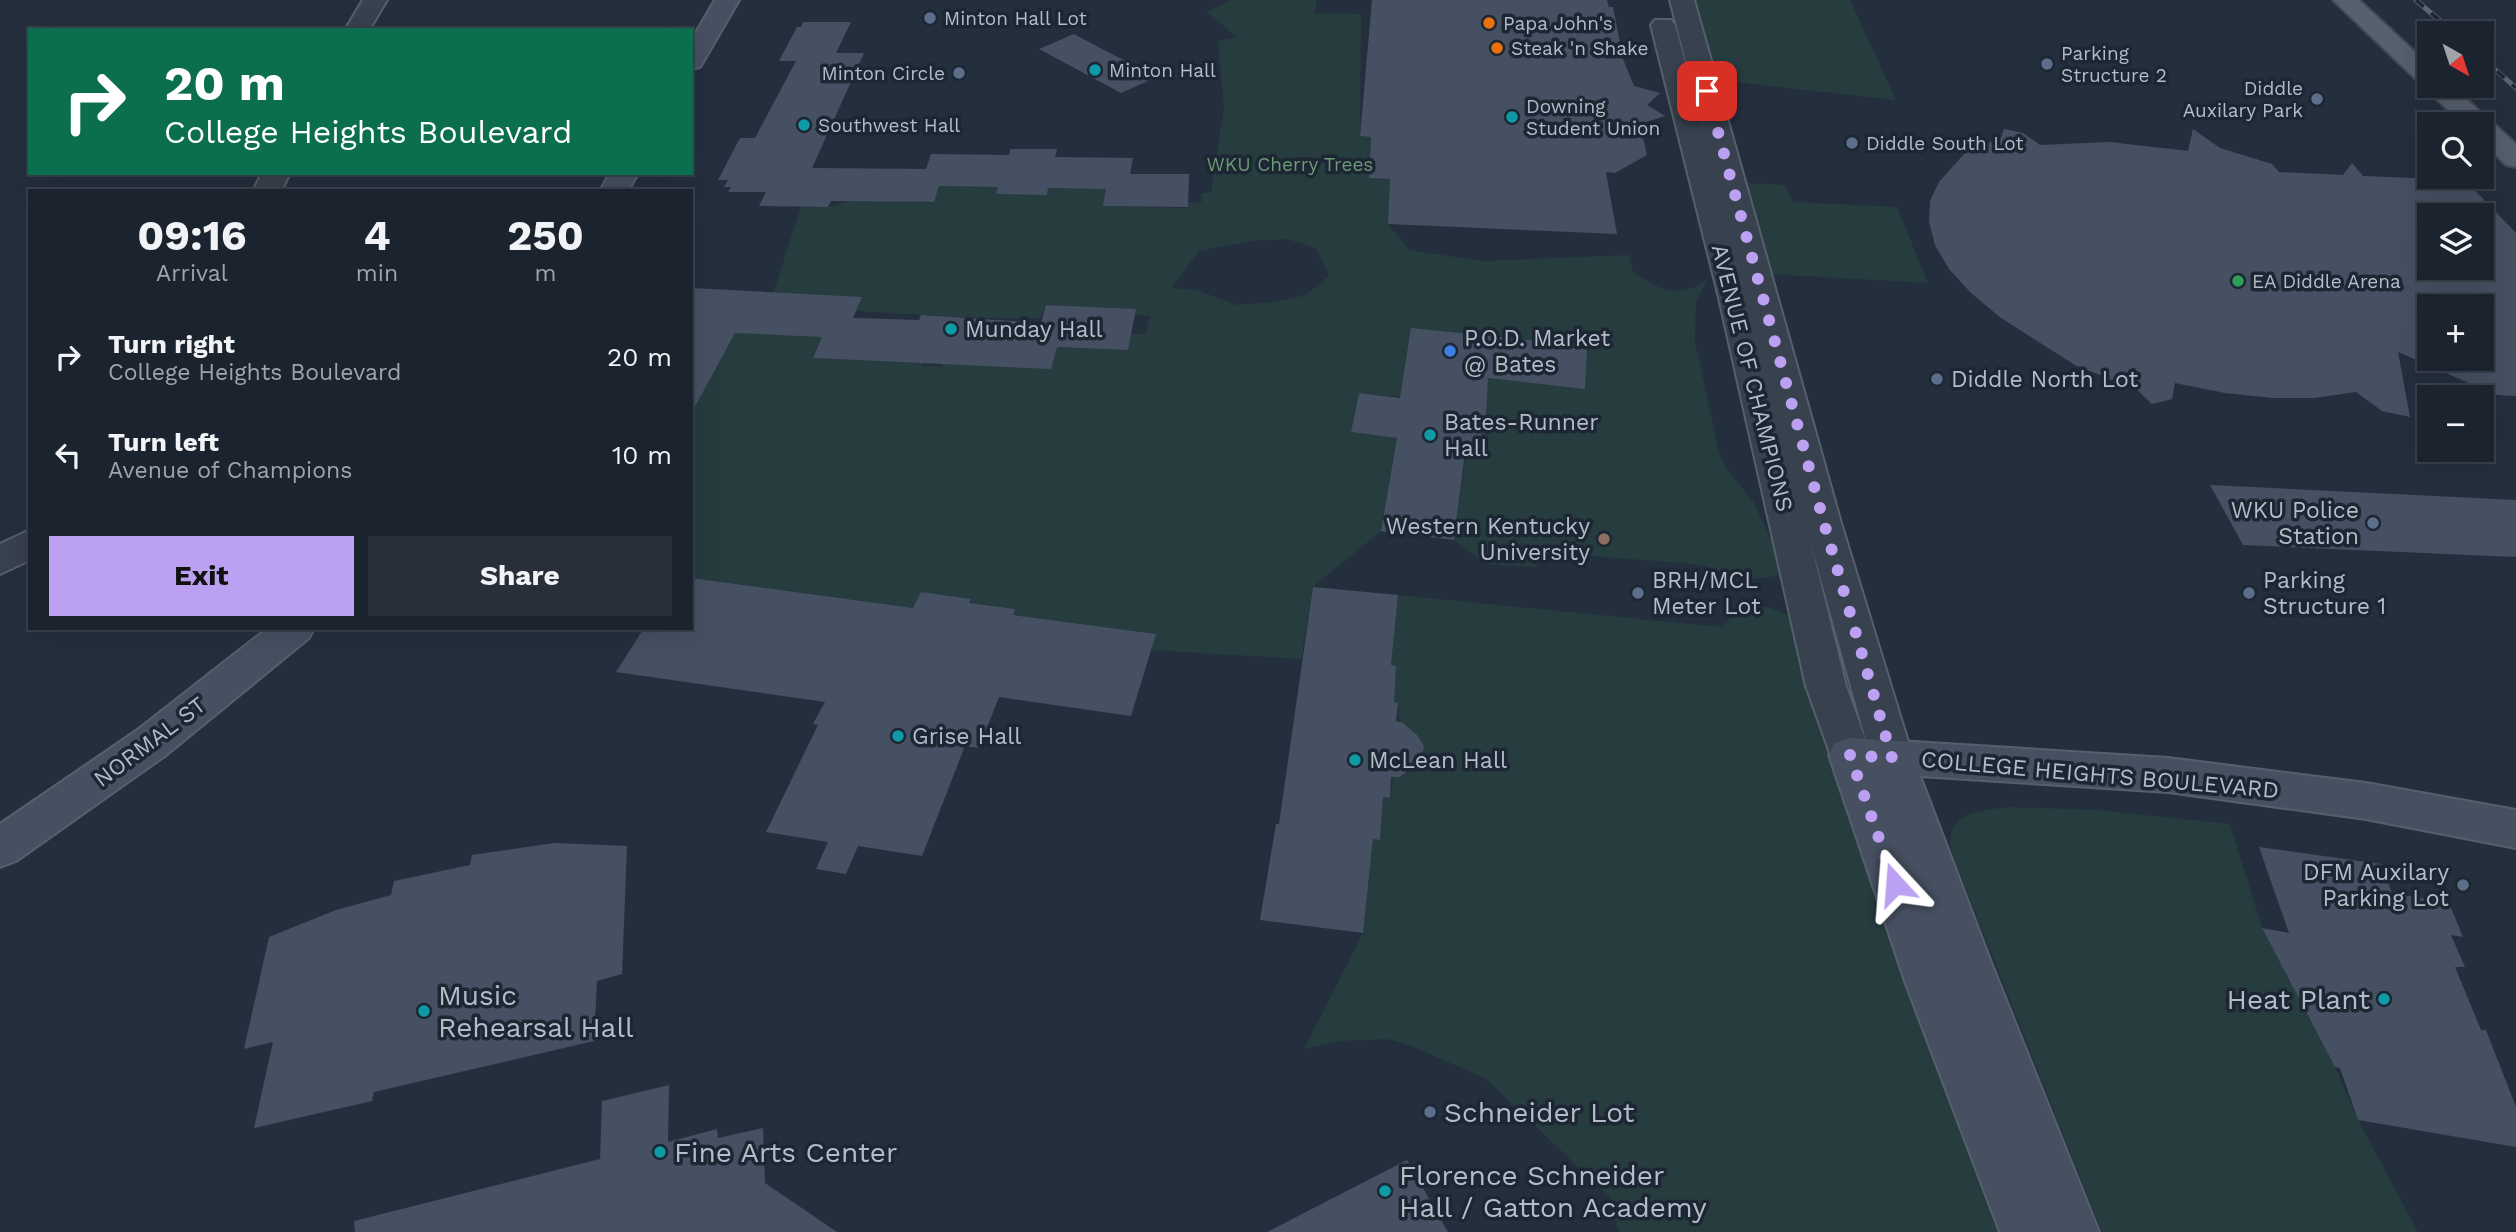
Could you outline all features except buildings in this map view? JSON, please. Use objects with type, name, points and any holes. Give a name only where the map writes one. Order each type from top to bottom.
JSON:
[{"type":"main road","points":[[2345,0],[2417,67]]},
{"type":"main road","points":[[2450,98],[2465,112]]},
{"type":"main road","points":[[2494,139],[2516,159]]},
{"type":"street","points":[[358,28],[374,0]]},
{"type":"street","points":[[693,59],[727,0]]},
{"type":"street","name":"AVENUE OF CHAMPIONS","points":[[1657,0],[1734,298],[1826,686],[1871,757]]},
{"type":"street","name":"AVENUE OF CHAMPIONS","points":[[1682,0],[1824,523],[1871,757]]},
{"type":"street","points":[[0,561],[28,544]]},
{"type":"street","name":"NORMAL ST","points":[[0,848],[150,743],[292,630]]},
{"type":"street","points":[[1871,757],[1930,984],[2027,1232]]},
{"type":"street","name":"COLLEGE HEIGHTS BOULEVARD","points":[[2073,1232],[1968,965],[1871,757],[2216,781],[2366,801],[2516,829]]},
{"type":"green space","name":"WKU Cherry Trees","points":[[1231,0],[1316,0],[1315,13],[1361,14],[1360,136],[1371,137],[1369,178],[1390,179],[1388,224],[1409,250],[1482,261],[1629,255],[1633,272],[1661,288],[1679,291],[1698,286],[1708,279],[1696,301],[1695,342],[1719,452],[1725,466],[1754,503],[1785,570],[1783,575],[1755,579],[1696,564],[1538,552],[1537,567],[1486,564],[1454,540],[1467,446],[1480,445],[1481,432],[1485,432],[1486,422],[1483,421],[1473,376],[1586,349],[1565,347],[1565,344],[1403,397],[1359,393],[1351,432],[1397,438],[1381,531],[1313,587],[1301,659],[1151,650],[1155,634],[1013,615],[1014,609],[969,603],[971,599],[921,592],[913,608],[693,578],[693,411],[715,369],[706,323],[822,337],[813,358],[922,363],[922,366],[941,367],[943,364],[1057,347],[1128,350],[1131,334],[1146,334],[1150,316],[1135,315],[1136,309],[1046,305],[1040,318],[976,318],[856,311],[862,297],[773,294],[801,207],[828,207],[850,201],[933,203],[939,186],[998,187],[996,194],[1046,195],[1048,188],[1107,189],[1104,206],[1187,208],[1188,202],[1201,203],[1202,193],[1211,193],[1224,107],[1218,41],[1237,37],[1207,12]],"holes":[[[1287,239],[1316,248],[1329,276],[1306,295],[1275,302],[1236,305],[1197,290],[1171,288],[1199,251],[1250,241]]]},
{"type":"green space","points":[[1694,0],[1850,0],[1896,100],[1716,80]]},
{"type":"green space","points":[[1745,183],[1785,185],[1793,202],[1897,207],[1928,283],[1771,274]]},
{"type":"green space","points":[[1398,595],[1721,627],[1738,613],[1754,607],[1772,609],[1792,617],[2018,1232],[1619,1232],[1615,1219],[1621,1208],[1485,1078],[1409,1045],[1387,1039],[1341,1041],[1304,1049],[1363,933],[1373,839],[1380,840],[1383,797],[1390,798],[1394,773],[1410,771],[1424,757],[1422,741],[1404,727],[1400,720],[1398,703],[1394,702],[1396,666],[1391,665]]},
{"type":"green space","points":[[2008,807],[2096,810],[2230,824],[2262,928],[2335,1067],[2358,1120],[2418,1232],[2102,1232],[1951,852],[1950,839],[1958,821],[1975,812]]},
{"type":"railway","points":[[2416,0],[2440,21]]},
{"type":"railway","points":[[2494,69],[2516,88]]},
{"type":"place","name":"Minton Hall Lot","points":[[930,18]]},
{"type":"place","name":"Papa John's","points":[[1489,23]]},
{"type":"place","name":"Steak 'n Shake","points":[[1497,48]]},
{"type":"place","name":"Parking Structure 2","points":[[2047,64]]},
{"type":"place","name":"Minton Hall","points":[[1095,70]]},
{"type":"place","name":"Minton Circle","points":[[959,73]]},
{"type":"place","name":"Diddle Auxilary Park","points":[[2317,99]]},
{"type":"place","name":"Downing Student Union","points":[[1512,117]]},
{"type":"place","name":"Southwest Hall","points":[[804,125]]},
{"type":"place","name":"Diddle South Lot","points":[[1852,143]]},
{"type":"place","name":"EA Diddle Arena","points":[[2238,281]]},
{"type":"place","name":"Munday Hall","points":[[951,329]]},
{"type":"place","name":"P.O.D. Market @ Bates","points":[[1450,351]]},
{"type":"place","name":"Diddle North Lot","points":[[1937,379]]},
{"type":"place","name":"Bates-Runner Hall","points":[[1430,435]]},
{"type":"place","name":"WKU Police Station","points":[[2373,523]]},
{"type":"place","name":"Western Kentucky University","points":[[1604,539]]},
{"type":"place","name":"BRH/MCL Meter Lot","points":[[1638,593]]},
{"type":"place","name":"Parking Structure 1","points":[[2249,593]]},
{"type":"place","name":"Grise Hall","points":[[898,736]]},
{"type":"place","name":"McLean Hall","points":[[1355,760]]},
{"type":"place","name":"DFM Auxilary Parking Lot","points":[[2463,885]]},
{"type":"place","name":"Heat Plant","points":[[2384,999]]},
{"type":"place","name":"Music Rehearsal Hall","points":[[424,1011]]},
{"type":"place","name":"Schneider Lot","points":[[1430,1112]]},
{"type":"place","name":"Fine Arts Center","points":[[660,1152]]},
{"type":"place","name":"Florence Schneider Hall / Gatton Academy","points":[[1385,1191]]},
{"type":"route","points":[[1707,91],[1824,523],[1892,758],[1850,755],[1895,884]]}]
